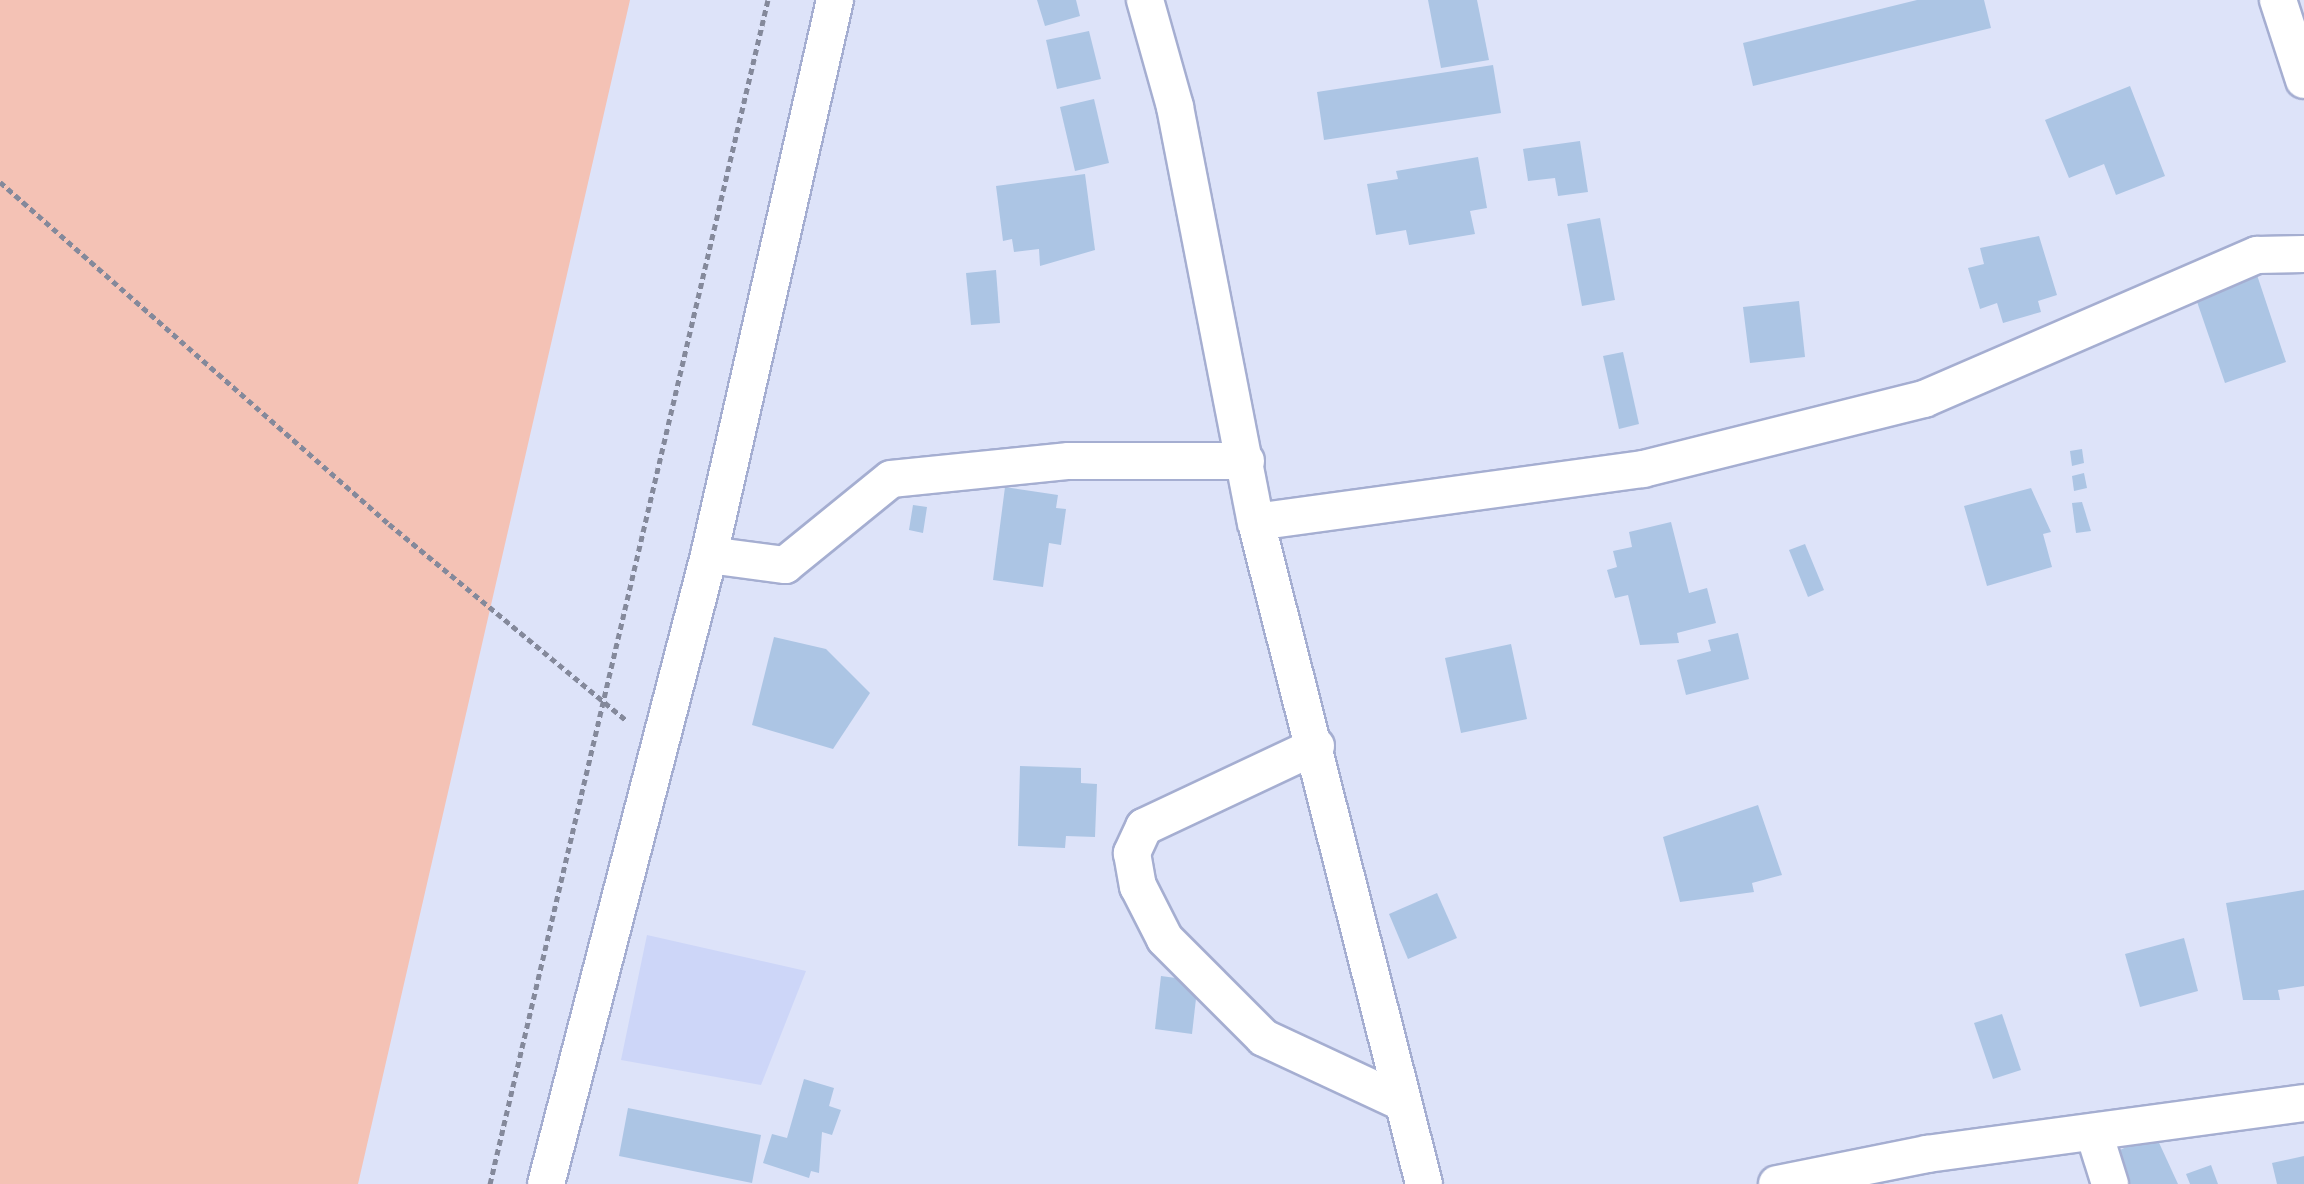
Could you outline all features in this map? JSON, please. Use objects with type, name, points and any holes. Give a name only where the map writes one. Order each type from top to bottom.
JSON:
[{"type":"street","points":[[546,1184],[656,745],[709,555],[835,0]]},
{"type":"street","points":[[1145,0],[1175,107],[1256,522],[1316,746],[1401,1102],[1424,1184]]},
{"type":"street","points":[[2278,0],[2301,61]]},
{"type":"street","points":[[1256,522],[1643,469],[1924,399],[2257,255],[2304,254]]},
{"type":"street","points":[[709,555],[785,565],[891,479],[1069,461],[1246,461]]},
{"type":"street","points":[[1316,746],[1144,827],[1132,853],[1138,886],[1165,939],[1264,1038],[1401,1102]]},
{"type":"street","points":[[1777,1184],[1927,1154],[2095,1136],[2304,1103]]},
{"type":"street","points":[[2095,1136],[2110,1184]]},
{"type":"path","points":[[490,1184],[607,705],[768,0]]},
{"type":"path","points":[[0,182],[389,524],[656,745]]},
{"type":"shaded area","points":[[0,0],[630,0],[358,1184],[0,1184]]},
{"type":"shaded area","points":[[647,935],[806,971],[761,1085],[621,1060]]},
{"type":"building","points":[[1037,0],[1076,0],[1080,16],[1045,26]]},
{"type":"building","points":[[1428,0],[1477,0],[1489,60],[1441,68]]},
{"type":"building","points":[[1917,0],[1984,0],[1991,28],[1753,86],[1743,43]]},
{"type":"building","points":[[1089,31],[1101,79],[1057,89],[1046,40]]},
{"type":"building","points":[[1493,65],[1501,113],[1324,140],[1317,92]]},
{"type":"building","points":[[2130,86],[2165,176],[2116,195],[2104,164],[2069,178],[2045,120]]},
{"type":"building","points":[[1094,99],[1109,163],[1075,171],[1060,107]]},
{"type":"building","points":[[1580,141],[1588,192],[1558,196],[1555,178],[1528,181],[1523,149]]},
{"type":"building","points":[[1478,157],[1487,208],[1470,211],[1475,234],[1409,245],[1406,230],[1376,235],[1367,184],[1398,179],[1396,171]]},
{"type":"building","points":[[1085,174],[1095,250],[1040,266],[1039,249],[1014,252],[1012,239],[1003,241],[996,186]]},
{"type":"building","points":[[1600,218],[1615,300],[1582,306],[1567,224]]},
{"type":"building","points":[[2039,236],[2057,295],[2038,301],[2041,312],[2003,323],[1997,303],[1980,309],[1968,268],[1984,264],[1980,248]]},
{"type":"building","points":[[996,270],[1000,323],[971,325],[966,273]]},
{"type":"building","points":[[2256,272],[2286,362],[2225,383],[2194,293]]},
{"type":"building","points":[[1799,301],[1805,357],[1750,363],[1743,307]]},
{"type":"building","points":[[1623,352],[1639,424],[1619,429],[1603,356]]},
{"type":"building","points":[[2082,449],[2084,463],[2072,466],[2070,451]]},
{"type":"building","points":[[2084,473],[2087,488],[2074,491],[2072,476]]},
{"type":"building","points":[[1005,487],[1058,495],[1056,508],[1066,509],[1061,545],[1049,543],[1043,587],[993,580]]},
{"type":"building","points":[[2031,488],[2051,532],[2043,534],[2052,567],[1987,586],[1964,506]]},
{"type":"building","points":[[2082,502],[2091,531],[2076,533],[2072,503]]},
{"type":"building","points":[[913,505],[927,507],[923,533],[909,530]]},
{"type":"building","points":[[1671,522],[1689,593],[1707,588],[1716,623],[1677,633],[1679,643],[1640,645],[1628,595],[1615,598],[1607,570],[1617,567],[1613,551],[1632,547],[1629,532]]},
{"type":"building","points":[[1805,544],[1824,590],[1808,597],[1789,550]]},
{"type":"building","points":[[1738,633],[1749,679],[1686,695],[1677,660],[1711,651],[1708,640]]},
{"type":"building","points":[[774,637],[826,649],[870,693],[833,749],[752,725]]},
{"type":"building","points":[[1511,644],[1527,719],[1461,733],[1445,658]]},
{"type":"building","points":[[1020,766],[1081,768],[1081,783],[1097,784],[1095,837],[1066,836],[1065,848],[1018,846]]},
{"type":"building","points":[[1758,805],[1782,875],[1752,883],[1754,892],[1680,902],[1663,837]]},
{"type":"building","points":[[2304,890],[2304,986],[2278,990],[2280,1000],[2243,1000],[2226,903]]},
{"type":"building","points":[[1437,893],[1457,938],[1408,959],[1389,914]]},
{"type":"building","points":[[2184,938],[2198,991],[2140,1007],[2125,954]]},
{"type":"building","points":[[1161,976],[1198,981],[1192,1034],[1155,1029]]},
{"type":"building","points":[[2002,1014],[2021,1070],[1993,1079],[1974,1023]]},
{"type":"building","points":[[804,1079],[834,1088],[829,1106],[841,1110],[832,1135],[822,1132],[819,1173],[811,1171],[809,1178],[763,1163],[772,1134],[787,1138]]},
{"type":"building","points":[[628,1108],[761,1135],[752,1183],[619,1156]]},
{"type":"building","points":[[2155,1134],[2178,1184],[2122,1184],[2109,1155]]},
{"type":"building","points":[[2304,1156],[2304,1184],[2277,1184],[2272,1163]]},
{"type":"building","points":[[2211,1165],[2218,1184],[2190,1184],[2186,1174]]}]
